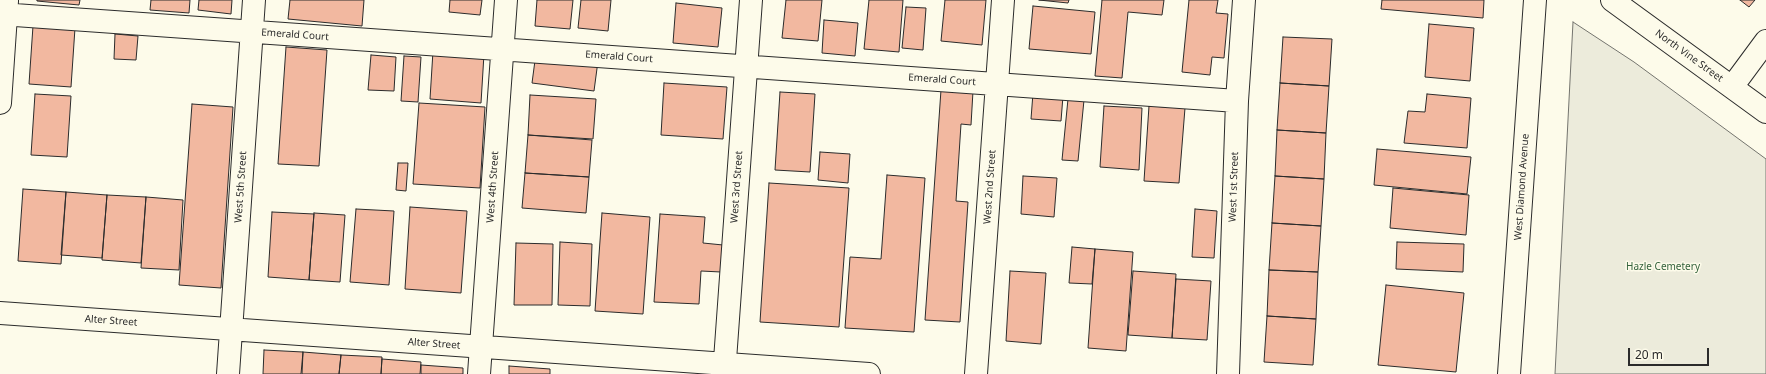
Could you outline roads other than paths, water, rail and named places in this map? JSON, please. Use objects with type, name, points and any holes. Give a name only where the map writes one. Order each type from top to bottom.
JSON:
[{"type":"street","name":"West 5th Street","points":[[228,374],[254,0]]},
{"type":"street","name":"West 4th Street","points":[[479,374],[506,0]]},
{"type":"street","name":"West 3rd Street","points":[[724,369],[751,0]]},
{"type":"street","name":"West 2nd Street","points":[[976,374],[1003,0]]},
{"type":"street","name":"West 1st Street","points":[[1228,374],[1237,101],[1244,0]]},
{"type":"street","name":"West Diamond Avenue","points":[[1509,374],[1535,0]]},
{"type":"street","name":"North Vine Street","points":[[1612,0],[1766,112]]},
{"type":"street","name":"Emerald Court","points":[[5,10],[252,32],[1237,101]]},
{"type":"street","points":[[0,103],[5,10]]},
{"type":"street","points":[[1732,88],[1766,41]]},
{"type":"street","name":"Alter Street","points":[[0,313],[481,347],[724,369],[869,374]]},
{"type":"park label","name":"Hazle Cemetery","points":[[1663,267]]}]
